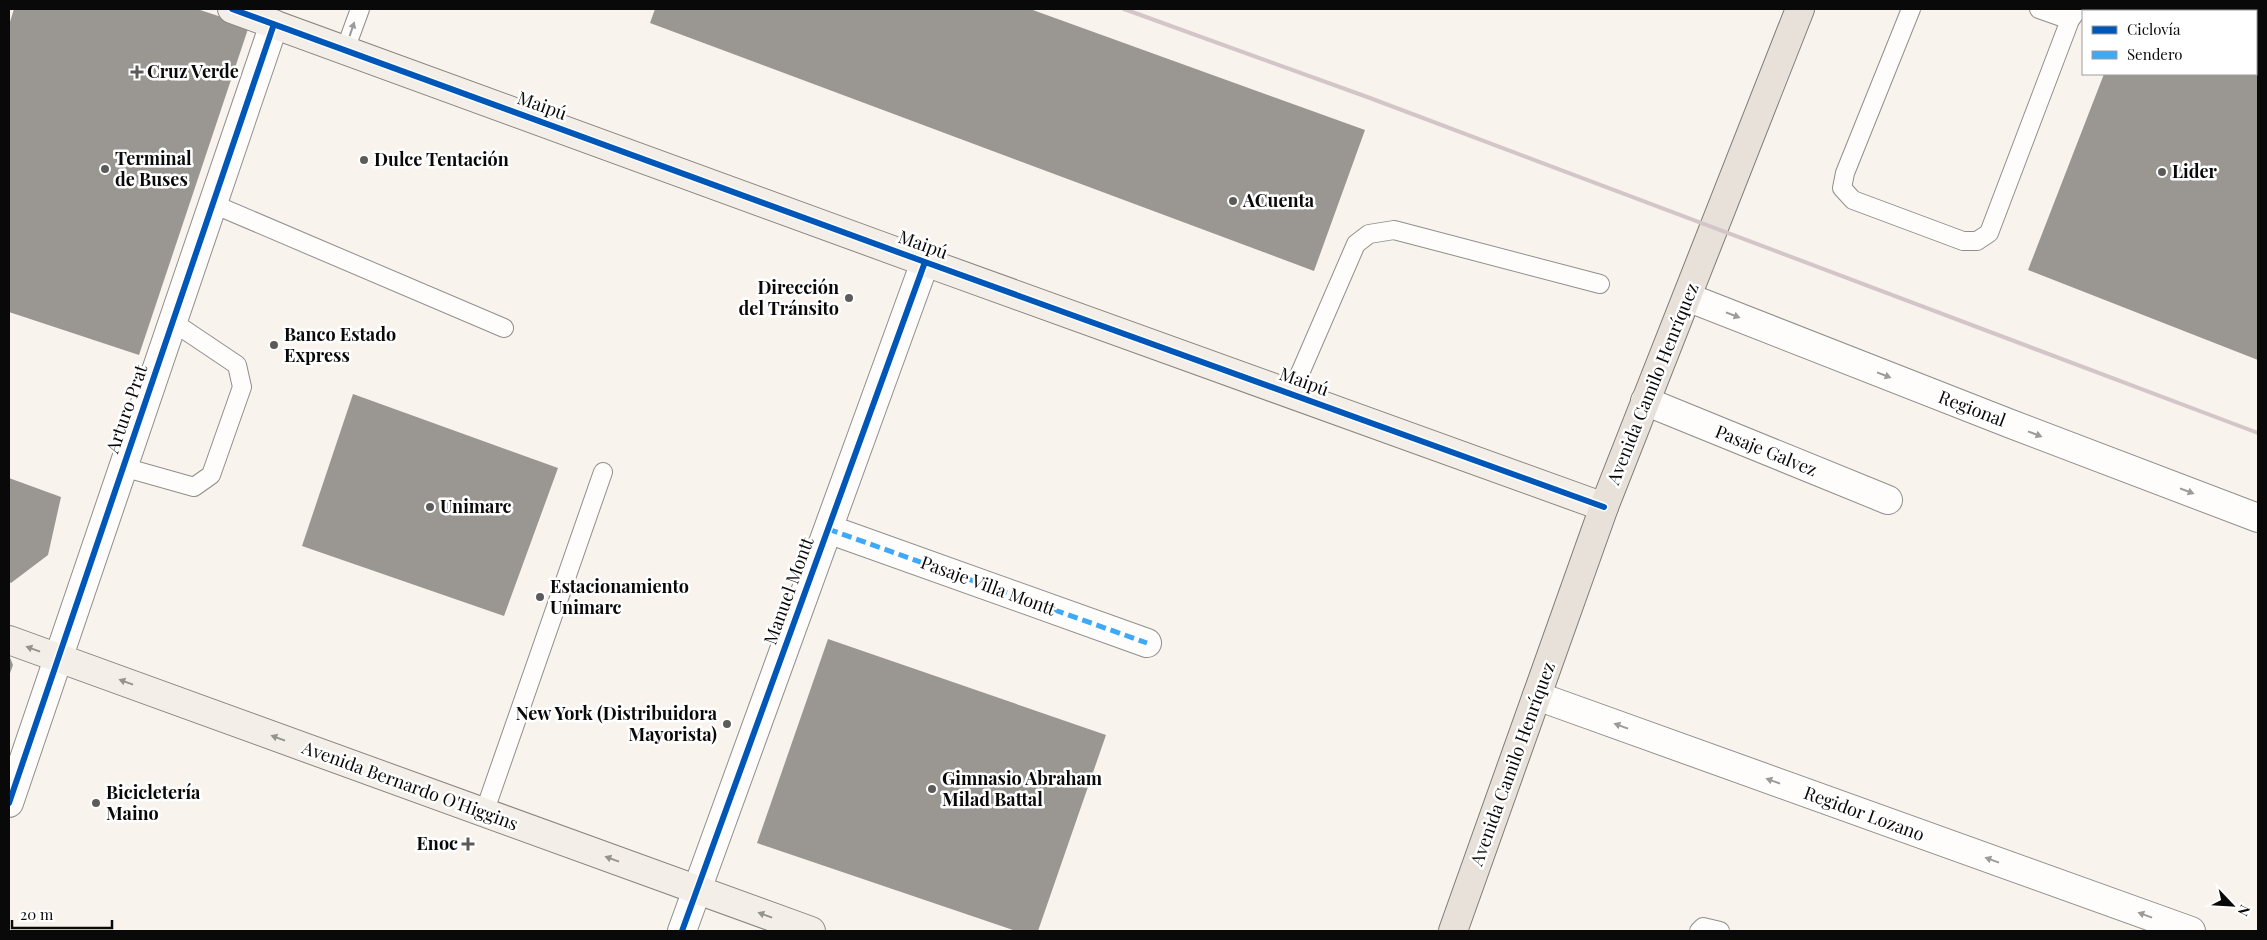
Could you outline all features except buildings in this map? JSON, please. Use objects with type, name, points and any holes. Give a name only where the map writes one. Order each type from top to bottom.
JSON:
[{"type":"main road","name":"Avenida Camilo Henríquez","points":[[1453,931],[1604,506],[1800,9]]},
{"type":"street","name":"Maipú","points":[[232,9],[925,262],[1604,506]]},
{"type":"street","name":"Arturo Prat","points":[[9,803],[274,24]]},
{"type":"street","name":"Manuel Montt","points":[[682,931],[925,262]]},
{"type":"street","name":"Regional","points":[[1687,297],[2020,428],[2258,518]]},
{"type":"street","name":"Pasaje Galvez","points":[[1645,401],[1888,500]]},
{"type":"street","name":"Pasaje Villa Montt","points":[[828,529],[1147,643]]},
{"type":"street","name":"Avenida Bernardo O'Higgins","points":[[9,640],[810,931]]},
{"type":"street","name":"Regidor Lozano","points":[[1537,696],[2191,931]]},
{"type":"lane","points":[[345,50],[360,9]]},
{"type":"lane","points":[[1911,9],[1845,172],[1842,188],[1853,200],[1963,241],[1977,241],[1989,233],[2074,14],[2039,9]]},
{"type":"lane","points":[[213,204],[504,328]]},
{"type":"lane","points":[[1291,394],[1356,244],[1369,234],[1394,230],[1600,284]]},
{"type":"lane","points":[[123,467],[194,487],[212,475],[242,387],[237,365],[173,322]]},
{"type":"lane","points":[[484,812],[603,472]]},
{"type":"lane","points":[[1699,931],[1703,927],[1720,931]]},
{"type":"railway","points":[[1124,9],[1370,98],[2258,433]]},
{"type":"marked path","points":[[828,529],[1147,643]]},
{"type":"cycle path","points":[[232,9],[1604,507]]},
{"type":"cycle path","points":[[9,803],[274,24]]},
{"type":"cycle path","points":[[682,931],[925,262]]},
{"type":"place","name":"Cruz Verde","points":[[137,72]]},
{"type":"place","name":"Dulce Tentación","points":[[364,160]]},
{"type":"place","name":"Terminal de Buses","points":[[105,169]]},
{"type":"place","name":"Lider","points":[[2162,172]]},
{"type":"place","name":"ACuenta","points":[[1233,201]]},
{"type":"place","name":"Dirección del Tránsito","points":[[849,298]]},
{"type":"place","name":"Banco Estado Express","points":[[274,345]]},
{"type":"place","name":"Unimarc","points":[[430,507]]},
{"type":"place","name":"Estacionamiento Unimarc","points":[[540,597]]},
{"type":"place","name":"New York (Distribuidora Mayorista)","points":[[727,724]]},
{"type":"place","name":"Gimnasio Abraham Milad Battal","points":[[932,789]]},
{"type":"place","name":"Bicicletería Maino","points":[[96,803]]},
{"type":"place","name":"Enoc","points":[[468,844]]}]
